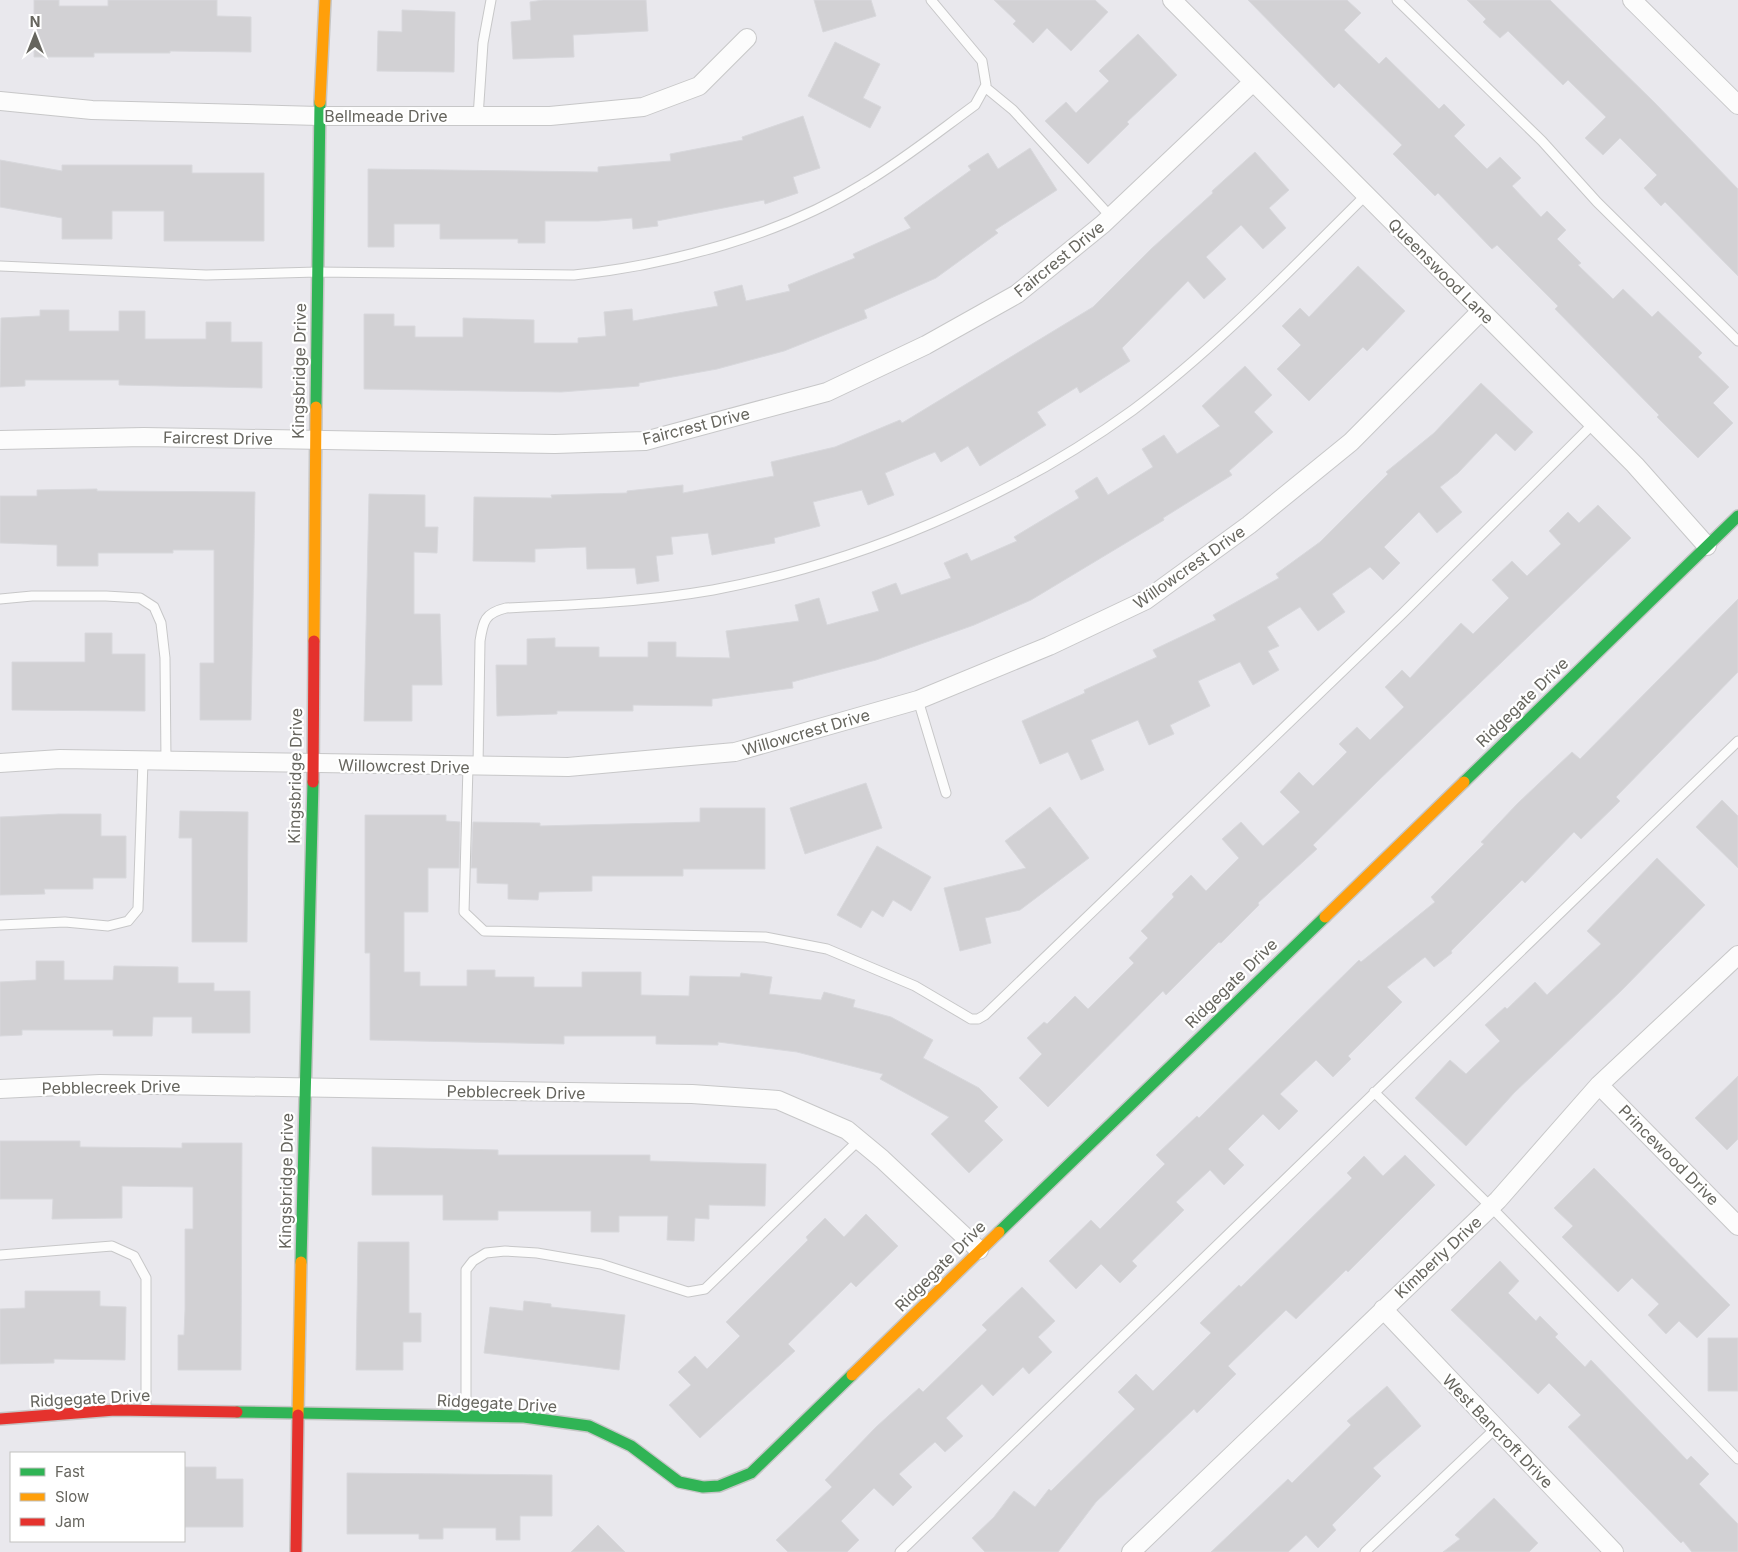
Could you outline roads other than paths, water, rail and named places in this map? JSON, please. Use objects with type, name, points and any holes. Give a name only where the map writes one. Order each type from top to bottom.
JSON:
[{"type":"street","name":"Kingsbridge Drive","points":[[296,1552],[304,1088],[313,764],[319,116],[325,0]]},
{"type":"street","name":"Queenswood Lane","points":[[1172,0],[1635,465],[1707,546]]},
{"type":"street","points":[[1632,0],[1738,105]]},
{"type":"street","name":"Bellmeade Drive","points":[[0,101],[92,110],[319,116],[550,116],[643,107],[699,86],[747,38]]},
{"type":"street","name":"Faircrest Drive","points":[[0,440],[144,437],[555,444],[645,441],[827,392],[926,345],[1017,294],[1111,217],[1253,82]]},
{"type":"street","name":"Willowcrest Drive","points":[[0,763],[60,760],[568,767],[735,752],[918,700],[1049,646],[1146,600],[1249,525],[1351,442],[1481,311]]},
{"type":"street","name":"Ridgegate Drive","points":[[0,1419],[116,1410],[524,1417],[589,1426],[631,1446],[679,1482],[703,1487],[719,1486],[751,1473],[1738,516]]},
{"type":"street","name":"Kimberly Drive","points":[[1131,1552],[1491,1207],[1599,1085],[1738,955]]},
{"type":"street","name":"Pebblecreek Drive","points":[[0,1089],[100,1084],[692,1094],[778,1100],[848,1130],[979,1250]]},
{"type":"street","name":"Princewood Drive","points":[[1599,1085],[1738,1226]]},
{"type":"street","name":"West Bancroft Drive","points":[[1383,1309],[1608,1550]]},
{"type":"lane","points":[[478,117],[483,43],[491,0]]},
{"type":"lane","points":[[0,266],[206,275],[317,272],[574,274],[606,272],[748,237],[810,213],[862,185],[975,105],[985,87],[985,73],[982,61],[930,0]]},
{"type":"lane","points":[[1397,0],[1542,141],[1596,202],[1738,341]]},
{"type":"lane","points":[[985,87],[1013,110],[1111,217]]},
{"type":"lane","points":[[1366,195],[1239,320],[1134,408],[1062,455],[962,510],[879,544],[812,566],[754,581],[658,598],[607,603],[506,608],[494,611],[482,625],[480,641],[464,912],[484,931],[765,937],[827,949],[915,986],[971,1019],[978,1019],[985,1015],[1403,613],[1593,424]]},
{"type":"lane","points":[[0,599],[32,596],[106,596],[140,598],[154,607],[161,622],[164,658],[166,761]]},
{"type":"lane","points":[[918,700],[946,793]]},
{"type":"lane","points":[[900,1552],[1738,741]]},
{"type":"lane","points":[[0,925],[65,922],[108,926],[128,921],[138,909],[143,761]]},
{"type":"lane","points":[[1374,1092],[1491,1207],[1738,1459]]},
{"type":"lane","points":[[466,1417],[466,1270],[473,1261],[486,1253],[505,1250],[537,1253],[601,1264],[688,1292],[705,1289],[859,1140]]},
{"type":"lane","points":[[0,1255],[112,1246],[134,1256],[146,1278],[146,1411]]},
{"type":"lane","points":[[1365,1552],[1496,1428]]}]
